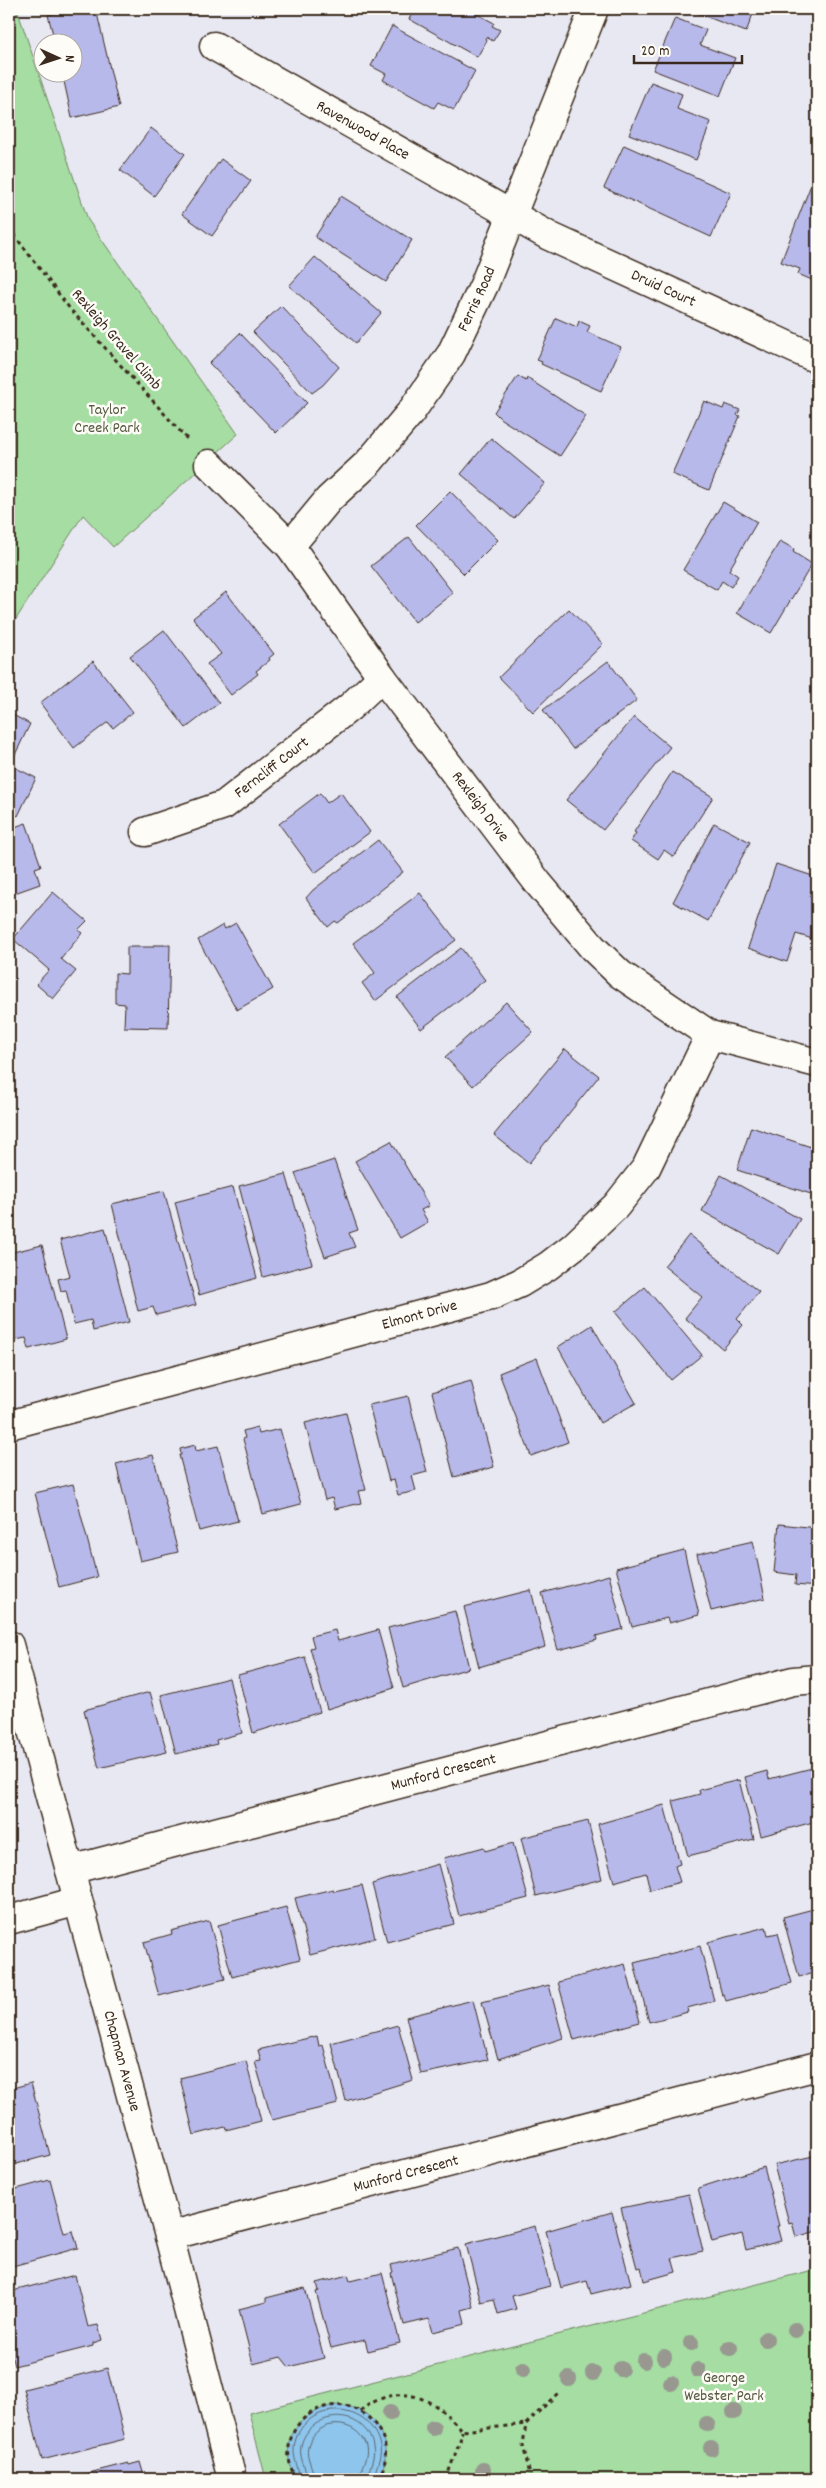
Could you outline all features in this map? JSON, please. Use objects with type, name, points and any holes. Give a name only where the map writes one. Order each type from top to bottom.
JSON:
[{"type":"street","name":"Ferris Road","points":[[290,546],[329,499],[368,463],[412,412],[451,354],[484,285],[594,9]]},
{"type":"street","name":"Ravenwood Place","points":[[214,46],[511,216]]},
{"type":"street","name":"Druid Court","points":[[511,216],[549,236],[817,358]]},
{"type":"street","name":"Rexleigh Drive","points":[[209,464],[290,546],[382,677],[538,883],[594,948],[620,974],[710,1035],[817,1063]]},
{"type":"street","name":"Ferncliff Court","points":[[145,832],[224,805],[350,707],[382,677]]},
{"type":"street","name":"Elmont Drive","points":[[9,1426],[491,1296],[520,1283],[574,1246],[616,1206],[641,1174],[658,1145],[710,1035]]},
{"type":"street","name":"Chapman Avenue","points":[[9,1645],[169,2236],[232,2479]]},
{"type":"street","name":"Munford Crescent","points":[[70,1870],[792,1681],[817,1680]]},
{"type":"street","points":[[9,1920],[78,1901]]},
{"type":"street","name":"Munford Crescent","points":[[169,2236],[817,2066]]},
{"type":"path","name":"Rexleigh Gravel Climb","points":[[9,228],[70,310],[209,464]]},
{"type":"path","points":[[531,2479],[523,2444],[526,2424],[558,2393]]},
{"type":"path","points":[[360,2411],[371,2402],[390,2394],[413,2396],[434,2406],[462,2430],[526,2424]]},
{"type":"path","points":[[296,2479],[291,2470],[288,2455],[290,2440],[297,2426],[308,2415],[321,2407],[336,2404],[360,2411],[377,2426],[384,2441],[386,2458],[378,2479]]},
{"type":"path","points":[[446,2479],[460,2441],[462,2430]]},
{"type":"green space","name":"Taylor Creek Park","points":[[9,9],[17,9],[32,54],[32,82],[42,82],[88,220],[238,434],[113,547],[83,515],[9,630]]},
{"type":"green space","name":"George Webster Park","points":[[817,2269],[817,2479],[266,2479],[249,2413]]},
{"type":"water","points":[[336,2405],[360,2410],[377,2425],[384,2443],[385,2452],[385,2462],[378,2479],[296,2479],[290,2466],[288,2453],[294,2431],[311,2414],[323,2408]]},
{"type":"building","points":[[76,9],[96,9],[119,107],[72,118],[64,82],[82,82],[82,32],[52,32],[48,15]]},
{"type":"building","points":[[415,9],[468,9],[494,23],[492,26],[500,30],[493,41],[486,37],[485,39],[487,40],[477,57],[409,19]]},
{"type":"building","points":[[687,9],[755,9],[746,32]]},
{"type":"building","points":[[675,18],[706,30],[700,45],[735,58],[720,96],[653,70]]},
{"type":"building","points":[[392,26],[475,71],[454,110],[438,102],[434,108],[383,80],[386,74],[371,66]]},
{"type":"building","points":[[651,82],[682,94],[677,109],[711,122],[696,160],[629,134]]},
{"type":"building","points":[[151,128],[185,154],[154,196],[120,170]]},
{"type":"building","points":[[624,145],[731,193],[711,237],[604,188]]},
{"type":"building","points":[[221,159],[251,181],[212,236],[182,214]]},
{"type":"building","points":[[810,187],[817,190],[817,275],[814,274],[812,280],[798,274],[800,269],[781,262]]},
{"type":"building","points":[[341,196],[412,240],[386,282],[315,237]]},
{"type":"building","points":[[315,257],[381,313],[356,343],[289,286]]},
{"type":"building","points":[[281,306],[339,367],[323,385],[312,393],[253,332]]},
{"type":"building","points":[[556,318],[577,327],[579,321],[590,326],[587,332],[621,347],[601,391],[541,364],[542,362],[537,360]]},
{"type":"building","points":[[240,333],[307,403],[276,433],[209,363]]},
{"type":"building","points":[[518,376],[526,381],[527,378],[586,416],[560,456],[501,419],[494,412]]},
{"type":"building","points":[[704,401],[723,409],[725,404],[740,410],[737,415],[740,416],[709,490],[672,474]]},
{"type":"building","points":[[491,438],[545,483],[514,519],[461,474]]},
{"type":"building","points":[[450,491],[498,540],[464,574],[416,525]]},
{"type":"building","points":[[723,502],[757,522],[729,570],[738,576],[731,587],[722,581],[717,590],[683,570]]},
{"type":"building","points":[[409,537],[453,593],[415,622],[371,566]]},
{"type":"building","points":[[780,541],[794,549],[793,552],[812,564],[771,633],[737,613]]},
{"type":"building","points":[[226,592],[274,654],[269,658],[270,660],[256,671],[258,674],[231,695],[207,664],[221,654],[193,618]]},
{"type":"building","points":[[569,609],[603,644],[533,712],[499,677]]},
{"type":"building","points":[[164,630],[219,703],[186,728],[130,656]]},
{"type":"building","points":[[93,661],[133,712],[113,728],[108,722],[74,748],[40,703]]},
{"type":"building","points":[[608,661],[637,700],[573,749],[543,710]]},
{"type":"building","points":[[9,713],[30,724],[10,765],[36,778],[18,816],[9,811]]},
{"type":"building","points":[[634,717],[670,747],[603,830],[566,800]]},
{"type":"building","points":[[672,772],[713,797],[674,857],[664,850],[658,859],[631,841],[636,833],[634,832]]},
{"type":"building","points":[[320,793],[327,803],[341,793],[370,832],[315,873],[279,824]]},
{"type":"building","points":[[26,823],[41,866],[35,868],[40,884],[9,895],[9,829]]},
{"type":"building","points":[[714,823],[750,842],[708,921],[673,902]]},
{"type":"building","points":[[378,840],[403,872],[338,923],[335,921],[328,927],[306,898],[313,890]]},
{"type":"building","points":[[776,864],[816,877],[810,896],[817,898],[817,927],[813,939],[796,934],[787,962],[748,948]]},
{"type":"building","points":[[53,892],[87,921],[78,930],[82,933],[61,959],[76,971],[53,999],[36,984],[49,970],[13,939]]},
{"type":"building","points":[[420,893],[456,940],[375,1001],[362,983],[375,973],[353,943]]},
{"type":"building","points":[[236,923],[273,989],[237,1010],[198,940],[223,925],[225,929]]},
{"type":"building","points":[[153,945],[170,945],[168,1028],[124,1027],[125,1004],[115,1003],[115,973],[127,974],[127,947],[153,947]]},
{"type":"building","points":[[461,948],[485,980],[421,1029],[397,997]]},
{"type":"building","points":[[506,1002],[533,1032],[473,1086],[445,1057]]},
{"type":"building","points":[[565,1049],[599,1076],[529,1163],[494,1135]]},
{"type":"building","points":[[751,1127],[817,1149],[817,1196],[737,1170]]},
{"type":"building","points":[[391,1141],[429,1206],[421,1210],[428,1222],[400,1238],[355,1161]]},
{"type":"building","points":[[334,1160],[358,1230],[349,1233],[355,1247],[325,1257],[295,1173]]},
{"type":"building","points":[[286,1174],[312,1264],[263,1277],[239,1186]]},
{"type":"building","points":[[721,1175],[800,1219],[779,1254],[702,1211]]},
{"type":"building","points":[[233,1187],[257,1278],[199,1295],[175,1202]]},
{"type":"building","points":[[164,1191],[196,1305],[156,1315],[153,1307],[138,1311],[112,1204]]},
{"type":"building","points":[[105,1228],[129,1322],[93,1331],[91,1320],[74,1324],[66,1290],[61,1291],[58,1279],[70,1276],[60,1240]]},
{"type":"building","points":[[689,1235],[759,1292],[737,1319],[743,1325],[723,1349],[685,1318],[702,1297],[664,1266]]},
{"type":"building","points":[[42,1245],[66,1339],[29,1349],[26,1338],[10,1341],[9,1253]]},
{"type":"building","points":[[645,1287],[702,1355],[671,1380],[615,1312]]},
{"type":"building","points":[[592,1325],[636,1403],[600,1423],[558,1347]]},
{"type":"building","points":[[537,1358],[568,1442],[531,1456],[499,1373]]},
{"type":"building","points":[[471,1381],[494,1467],[454,1477],[432,1392]]},
{"type":"building","points":[[408,1396],[427,1472],[412,1476],[416,1491],[398,1495],[394,1480],[389,1481],[369,1405]]},
{"type":"building","points":[[346,1413],[366,1490],[358,1491],[361,1503],[335,1509],[332,1498],[325,1500],[305,1423]]},
{"type":"building","points":[[257,1427],[259,1434],[280,1429],[301,1504],[263,1514],[243,1439],[245,1438],[243,1431]]},
{"type":"building","points":[[195,1445],[196,1451],[218,1446],[238,1521],[199,1531],[179,1455],[181,1455],[180,1449]]},
{"type":"building","points":[[153,1455],[178,1552],[140,1561],[116,1464]]},
{"type":"building","points":[[73,1484],[97,1577],[59,1587],[35,1493]]},
{"type":"building","points":[[779,1524],[817,1528],[817,1587],[795,1585],[796,1575],[774,1572]]},
{"type":"building","points":[[753,1541],[765,1598],[711,1611],[697,1554]]},
{"type":"building","points":[[684,1550],[699,1615],[669,1623],[667,1618],[632,1627],[616,1568]]},
{"type":"building","points":[[609,1575],[623,1629],[596,1636],[597,1640],[558,1650],[542,1593]]},
{"type":"building","points":[[531,1590],[545,1647],[479,1667],[464,1607]]},
{"type":"building","points":[[455,1611],[469,1668],[403,1688],[388,1628]]},
{"type":"building","points":[[335,1630],[338,1641],[378,1630],[394,1688],[327,1709],[310,1648],[314,1647],[311,1636]]},
{"type":"building","points":[[305,1657],[320,1712],[253,1733],[238,1675]]},
{"type":"building","points":[[229,1678],[242,1733],[216,1740],[217,1744],[176,1754],[161,1695]]},
{"type":"building","points":[[150,1692],[167,1752],[99,1768],[84,1710]]},
{"type":"building","points":[[816,1767],[817,1821],[761,1836],[745,1777],[767,1771],[769,1779]]},
{"type":"building","points":[[739,1780],[754,1839],[688,1856],[673,1801],[700,1794],[699,1790]]},
{"type":"building","points":[[664,1805],[680,1864],[675,1866],[680,1882],[650,1890],[646,1873],[614,1882],[598,1824]]},
{"type":"building","points":[[588,1821],[602,1879],[536,1896],[521,1838]]},
{"type":"building","points":[[513,1843],[528,1898],[459,1916],[444,1858],[484,1847],[485,1851]]},
{"type":"building","points":[[438,1864],[454,1924],[387,1942],[372,1884]]},
{"type":"building","points":[[362,1885],[375,1938],[310,1955],[295,1898],[333,1889],[334,1891]]},
{"type":"building","points":[[286,1907],[300,1959],[232,1977],[218,1925]]},
{"type":"building","points":[[817,1908],[817,1972],[799,1977],[783,1917]]},
{"type":"building","points":[[209,1921],[225,1979],[159,1996],[144,1942],[172,1934],[171,1931]]},
{"type":"building","points":[[766,1927],[768,1935],[778,1933],[792,1983],[726,2001],[724,1994],[722,1995],[708,1942]]},
{"type":"building","points":[[700,1946],[714,2001],[687,2008],[688,2012],[649,2022],[634,1963]]},
{"type":"building","points":[[625,1964],[640,2022],[574,2040],[558,1982]]},
{"type":"building","points":[[549,1985],[563,2038],[498,2059],[482,2002]]},
{"type":"building","points":[[473,2000],[488,2060],[421,2074],[406,2017]]},
{"type":"building","points":[[398,2025],[413,2080],[346,2101],[331,2043]]},
{"type":"building","points":[[317,2036],[319,2046],[323,2045],[338,2104],[272,2120],[255,2062],[261,2061],[258,2050]]},
{"type":"building","points":[[246,2061],[261,2121],[226,2130],[225,2127],[194,2135],[180,2078]]},
{"type":"building","points":[[31,2083],[50,2155],[9,2166],[9,2089]]},
{"type":"building","points":[[813,2156],[817,2158],[817,2231],[796,2237],[792,2222],[789,2223],[774,2165]]},
{"type":"building","points":[[764,2167],[781,2241],[746,2250],[742,2234],[712,2242],[698,2188]]},
{"type":"building","points":[[50,2180],[64,2233],[73,2231],[78,2248],[9,2267],[9,2191]]},
{"type":"building","points":[[689,2194],[703,2251],[672,2258],[676,2272],[644,2281],[641,2267],[637,2268],[621,2208]]},
{"type":"building","points":[[612,2212],[631,2284],[591,2294],[587,2281],[561,2288],[546,2231]]},
{"type":"building","points":[[535,2226],[550,2286],[512,2296],[516,2309],[498,2314],[494,2299],[481,2302],[466,2244]]},
{"type":"building","points":[[458,2248],[473,2307],[462,2310],[465,2324],[433,2332],[429,2319],[404,2325],[391,2273],[393,2272],[391,2265]]},
{"type":"building","points":[[382,2273],[400,2343],[368,2351],[365,2340],[331,2348],[316,2292],[319,2291],[317,2283],[348,2275],[350,2281]]},
{"type":"building","points":[[75,2275],[88,2327],[98,2325],[102,2340],[93,2343],[93,2346],[14,2366],[9,2347],[9,2292]]},
{"type":"building","points":[[305,2288],[324,2358],[289,2367],[281,2357],[253,2364],[239,2309],[266,2302],[266,2298]]},
{"type":"building","points":[[107,2368],[125,2439],[42,2460],[24,2389]]},
{"type":"building","points":[[140,2462],[145,2479],[65,2479],[128,2463],[129,2465]]}]
